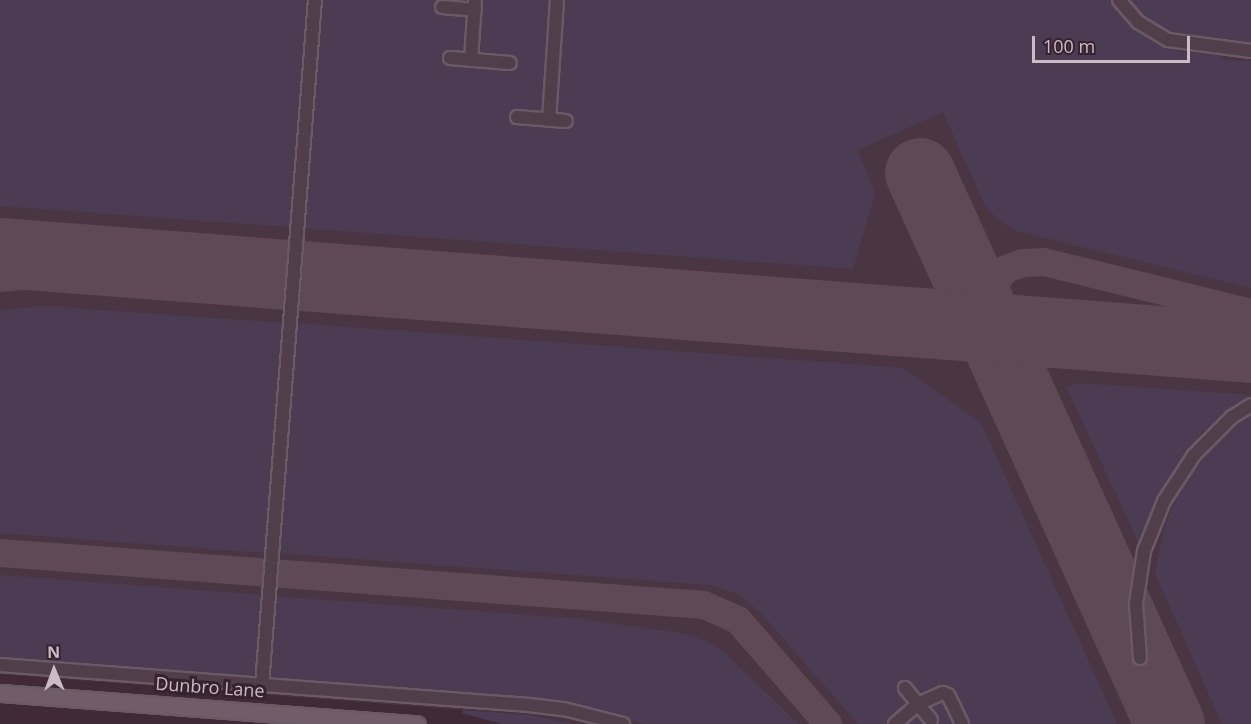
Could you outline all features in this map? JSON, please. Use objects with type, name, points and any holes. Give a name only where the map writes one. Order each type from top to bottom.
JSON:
[{"type":"main road","name":"Dunbro Lane","points":[[0,693],[288,718],[417,724]]},
{"type":"lane","points":[[262,685],[315,0]]},
{"type":"lane","points":[[549,120],[557,0]]},
{"type":"lane","points":[[1119,0],[1138,22],[1168,40],[1191,46],[1251,51]]},
{"type":"lane","points":[[442,7],[475,5],[471,60]]},
{"type":"lane","points":[[450,58],[510,63]]},
{"type":"lane","points":[[517,117],[566,121]]},
{"type":"lane","points":[[1140,658],[1138,594],[1144,551],[1164,501],[1194,455],[1232,417],[1251,405]]},
{"type":"lane","points":[[0,665],[564,709],[624,724]]},
{"type":"lane","points":[[905,688],[931,720]]},
{"type":"lane","points":[[895,724],[918,704],[948,695],[962,724]]},
{"type":"shaded area","points":[[0,0],[1157,0],[1251,32],[1251,724],[575,724],[528,715],[0,674]]},
{"type":"shaded area","points":[[0,0],[310,0],[290,227],[0,206]]},
{"type":"shaded area","points":[[320,0],[470,0],[468,45],[460,55],[484,56],[477,51],[478,0],[553,0],[546,110],[517,123],[567,126],[555,115],[560,0],[1110,0],[1141,34],[1158,44],[1181,52],[1218,54],[1223,60],[1251,61],[1251,288],[1017,231],[998,220],[984,203],[943,112],[858,150],[875,194],[853,269],[300,228]]},
{"type":"shaded area","points":[[1129,0],[1251,0],[1251,43],[1169,34],[1151,23]]},
{"type":"shaded area","points":[[43,306],[283,323],[267,553],[0,533],[0,310]]},
{"type":"shaded area","points":[[293,323],[903,368],[981,423],[1117,724],[858,724],[762,614],[738,594],[711,585],[275,553]]},
{"type":"shaded area","points":[[1078,383],[1251,395],[1201,433],[1172,474],[1152,514],[1141,548],[1067,388]]},
{"type":"shaded area","points":[[1251,415],[1251,724],[1222,724],[1155,573],[1166,521],[1187,478],[1219,440]]},
{"type":"shaded area","points":[[0,575],[263,595],[256,672],[248,678],[0,659]]},
{"type":"shaded area","points":[[273,596],[581,619],[680,633],[704,640],[725,653],[798,724],[644,724],[589,707],[537,698],[276,679],[268,672]]},
{"type":"shaded area","points":[[463,710],[528,715],[575,724],[502,724],[462,713]]},
{"type":"taxiway","points":[[986,320],[989,293],[1006,269],[1023,263],[1044,262],[1251,313]]},
{"type":"taxiway","points":[[0,278],[145,263]]},
{"type":"taxiway","points":[[0,553],[704,605],[738,620],[828,724]]},
{"type":"taxiway","points":[[1166,716],[1171,724]]},
{"type":"runway","points":[[920,173],[1170,724]]},
{"type":"runway","points":[[0,253],[1251,348]]}]
